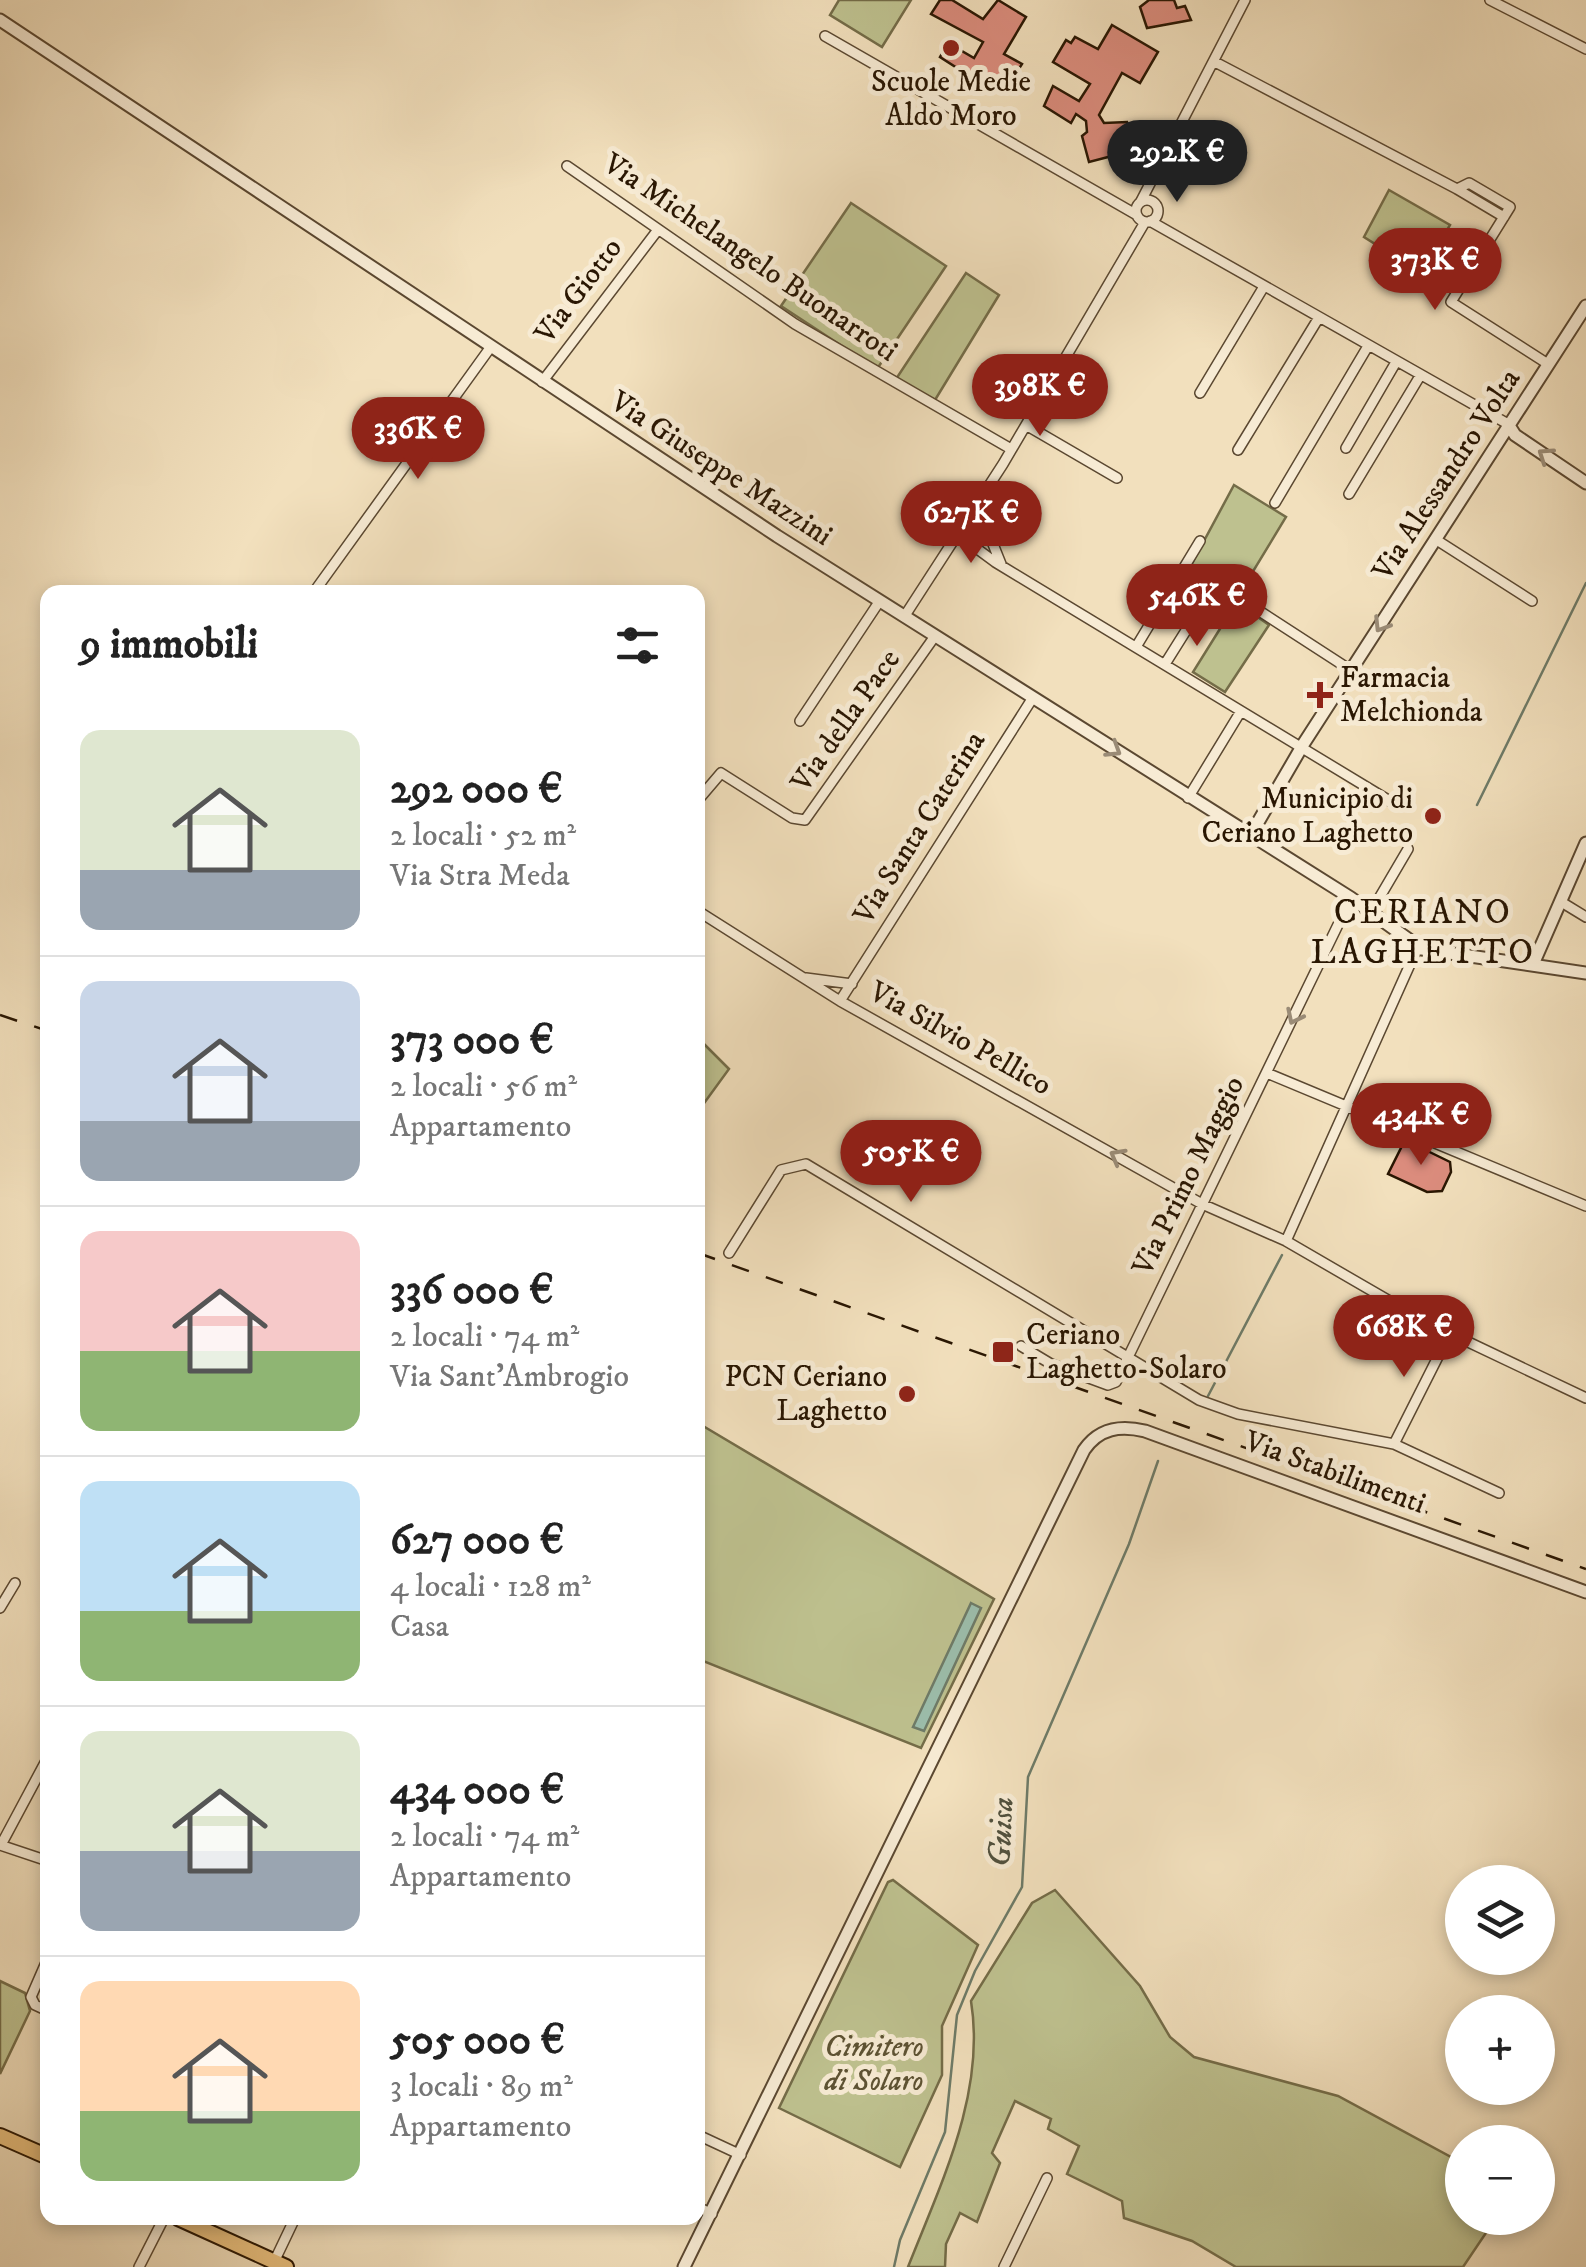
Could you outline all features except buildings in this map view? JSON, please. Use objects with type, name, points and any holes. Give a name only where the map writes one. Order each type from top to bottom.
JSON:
[{"type":"main road","points":[[0,2136],[40,2154]]},
{"type":"main road","points":[[194,2225],[280,2264]]},
{"type":"street","points":[[904,617],[1012,449],[1136,236],[1157,175],[1245,0]]},
{"type":"street","points":[[1490,0],[1586,50]]},
{"type":"street","name":"Via Giuseppe Mazzini","points":[[0,20],[542,382],[1032,699],[1351,898],[1422,949]]},
{"type":"street","points":[[825,36],[1116,208],[1142,214],[1262,288],[1508,424],[1514,435],[1586,483]]},
{"type":"street","points":[[1215,62],[1457,189],[1463,182],[1476,186],[1510,207],[1451,302],[1548,364]]},
{"type":"street","name":"Via Michelangelo Buonarroti","points":[[567,166],[657,231],[875,373],[1012,449]]},
{"type":"street","points":[[1157,175],[1157,208],[1168,233]]},
{"type":"street","points":[[1142,214],[1157,208]]},
{"type":"street","points":[[1142,214],[1157,208]]},
{"type":"street","name":"Via Giotto","points":[[542,382],[657,231]]},
{"type":"street","points":[[1200,393],[1262,288]]},
{"type":"street","name":"Via Alessandro Volta","points":[[1250,836],[1300,749],[1586,306]]},
{"type":"street","points":[[1238,450],[1318,319]]},
{"type":"street","points":[[1276,503],[1368,346]]},
{"type":"street","points":[[319,585],[490,348]]},
{"type":"street","points":[[1346,448],[1396,362]]},
{"type":"street","points":[[1349,494],[1420,376]]},
{"type":"street","points":[[1026,425],[1117,478]]},
{"type":"street","points":[[972,513],[986,524],[1002,566]]},
{"type":"street","points":[[957,534],[1002,566],[1398,806]]},
{"type":"street","points":[[1435,539],[1532,601]]},
{"type":"street","points":[[1136,647],[1200,541]]},
{"type":"street","points":[[1242,599],[1352,671]]},
{"type":"street","points":[[800,721],[880,602]]},
{"type":"street","points":[[1165,664],[1197,613]]},
{"type":"street","name":"Via della Pace","points":[[705,791],[720,773],[792,818],[805,820],[935,636]]},
{"type":"street","name":"Via Santa Caterina","points":[[840,1001],[1032,699]]},
{"type":"street","points":[[1188,798],[1242,710]]},
{"type":"street","points":[[1534,962],[1586,844]]},
{"type":"street","points":[[1371,912],[1408,849]]},
{"type":"street","name":"Via Primo Maggio","points":[[1126,1360],[1351,898]]},
{"type":"street","points":[[1562,903],[1586,917]]},
{"type":"street","name":"Via Silvio Pellico","points":[[705,915],[840,1001],[1202,1204],[1286,1241],[1450,1334],[1586,1398]]},
{"type":"street","points":[[1286,1241],[1416,951],[1534,962],[1586,973]]},
{"type":"street","points":[[806,978],[852,984]]},
{"type":"street","points":[[1267,1073],[1586,1206]]},
{"type":"street","points":[[729,1253],[781,1170],[806,1164],[1126,1360],[1199,1400],[1238,1414],[1394,1444],[1499,1493]]},
{"type":"street","points":[[1394,1444],[1450,1334]]},
{"type":"street","points":[[1021,1346],[1051,1364],[1108,1385],[1116,1382],[1126,1360]]},
{"type":"street","name":"Via Stabilimenti","points":[[741,2155],[1077,1462],[1090,1441],[1104,1431],[1122,1427],[1144,1431],[1586,1592]]},
{"type":"street","points":[[0,1608],[15,1583]]},
{"type":"street","points":[[40,1772],[0,1845],[40,1859]]},
{"type":"street","points":[[40,1978],[32,1997],[40,2007]]},
{"type":"street","points":[[684,2267],[741,2155],[705,2138]]},
{"type":"street","points":[[1004,2267],[1047,2178]]},
{"type":"street","points":[[705,2211],[712,2214]]},
{"type":"street","points":[[139,2267],[160,2225]]},
{"type":"street","points":[[280,2264],[293,2225]]},
{"type":"green space","points":[[839,0],[911,0],[882,47],[830,15]]},
{"type":"green space","points":[[1389,190],[1450,225],[1436,249],[1462,267],[1447,282],[1395,249],[1391,254],[1364,237]]},
{"type":"green space","points":[[851,203],[946,266],[877,369],[781,306]]},
{"type":"green space","points":[[966,273],[999,295],[935,400],[896,379]]},
{"type":"green space","points":[[1234,485],[1286,517],[1235,601],[1269,625],[1225,692],[1193,672],[1223,624],[1176,593]]},
{"type":"green space","points":[[705,1045],[729,1069],[705,1102]]},
{"type":"green space","points":[[705,1427],[994,1599],[921,1748],[705,1662]]},
{"type":"green space","name":"Cimitero di Solaro","points":[[893,1880],[978,1945],[942,2026],[942,2075],[900,2167],[779,2108],[888,1882]]},
{"type":"green space","points":[[1055,1890],[1140,1986],[1170,2037],[1194,2057],[1338,2096],[1445,2154],[1445,2235],[1485,2235],[1463,2267],[1236,2267],[1192,2241],[1124,2218],[1122,2201],[1067,2174],[1079,2146],[1048,2129],[1051,2119],[1015,2101],[992,2153],[1000,2163],[977,2222],[960,2213],[946,2244],[945,2267],[908,2267],[946,2170],[966,2103],[974,2035],[971,2001],[1032,1903]]},
{"type":"green space","points":[[0,1981],[25,1993],[30,2011],[0,2074]]},
{"type":"shaded area","points":[[971,1603],[981,1608],[924,1731],[913,1727]]},
{"type":"waterway","name":"Guisa","points":[[1477,805],[1586,583]]},
{"type":"waterway","name":"Guisa","points":[[1208,1396],[1282,1255]]},
{"type":"waterway","name":"Guisa","points":[[894,2267],[900,2240],[945,2132],[957,2015],[975,1971],[1022,1887],[1028,1777],[1129,1544],[1158,1461]]},
{"type":"railway","points":[[0,1015],[40,1028]]},
{"type":"railway","points":[[705,1255],[1586,1569]]},
{"type":"place","name":"Scuole Medie Aldo Moro","points":[[951,48]]},
{"type":"place","name":"Farmacia Melchionda","points":[[1320,695]]},
{"type":"place","name":"Municipio di Ceriano Laghetto","points":[[1433,816]]},
{"type":"place","name":"Ceriano Laghetto-Solaro","points":[[1003,1352]]},
{"type":"place","name":"PCN Ceriano Laghetto","points":[[907,1394]]},
{"type":"district","name":"CERIANO LAGHETTO","points":[[1423,933]]}]
